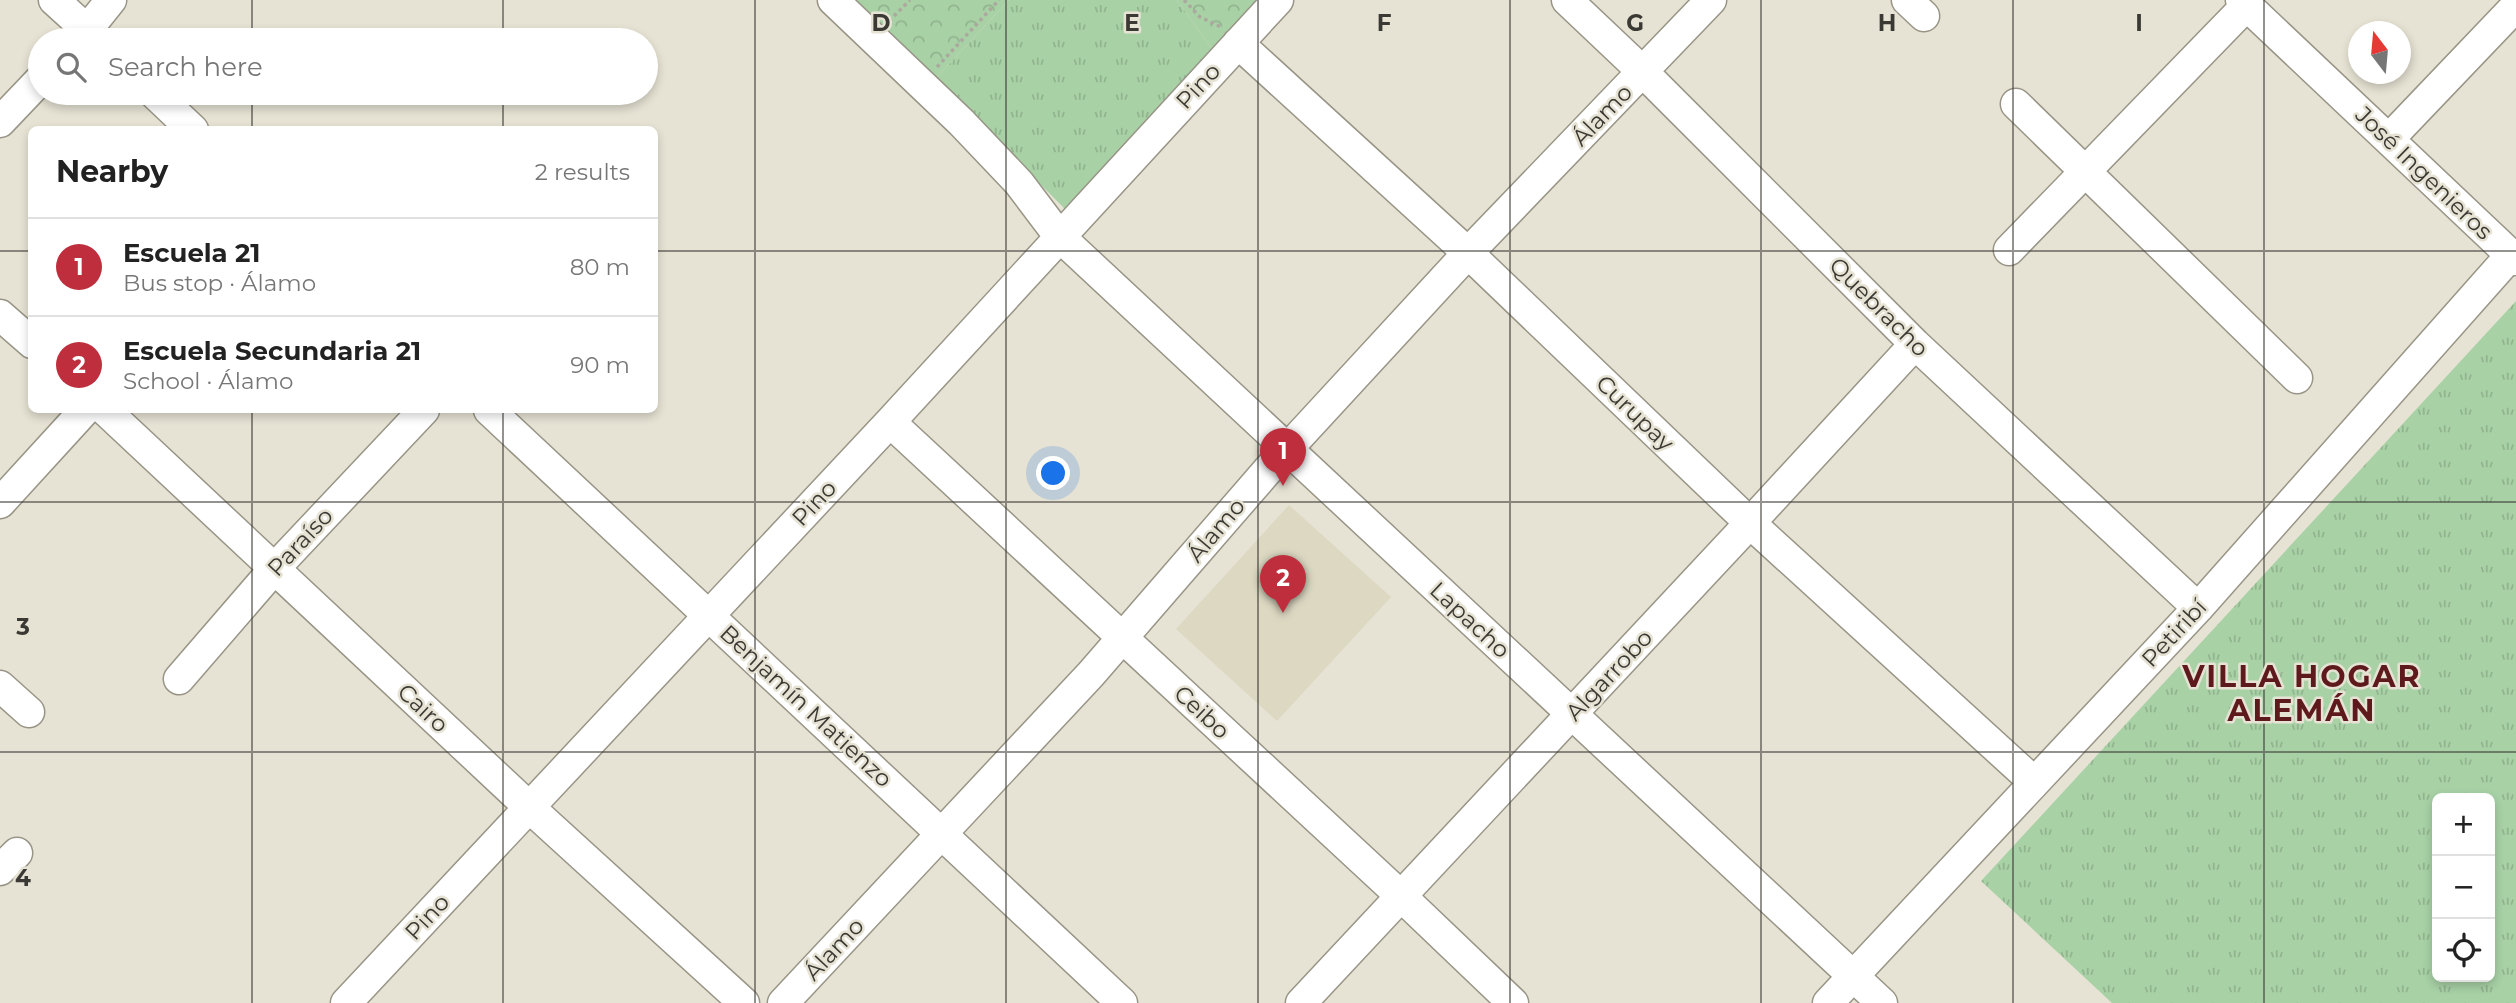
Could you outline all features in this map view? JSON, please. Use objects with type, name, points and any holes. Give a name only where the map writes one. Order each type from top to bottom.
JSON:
[{"type":"street","points":[[54,0],[80,28]]},
{"type":"street","points":[[94,28],[111,0]]},
{"type":"street","name":"Lapacho","points":[[833,0],[1019,183],[1059,236],[1882,1003]]},
{"type":"street","name":"Pino","points":[[356,999],[1278,0]]},
{"type":"street","name":"Quebracho","points":[[1567,0],[1643,72],[1915,344],[2197,608]]},
{"type":"street","name":"Álamo","points":[[783,1003],[942,835],[1288,449],[1468,253],[1711,0]]},
{"type":"street","points":[[2009,250],[2244,3]]},
{"type":"street","name":"José Ingenieros","points":[[2244,3],[2513,258]]},
{"type":"street","points":[[2389,139],[2516,6]]},
{"type":"street","name":"Curupay","points":[[1243,38],[1750,523],[2034,782]]},
{"type":"street","points":[[0,122],[28,93]]},
{"type":"street","points":[[2016,103],[2297,378]]},
{"type":"street","points":[[167,105],[189,126]]},
{"type":"street","name":"Petiribí","points":[[1828,1003],[2197,608],[2513,258]]},
{"type":"street","points":[[0,315],[28,340]]},
{"type":"street","name":"Algarrobo","points":[[1301,1003],[1915,344]]},
{"type":"street","points":[[0,503],[82,413]]},
{"type":"street","name":"Cairo","points":[[108,413],[530,808],[744,1003]]},
{"type":"street","name":"Paraíso","points":[[180,679],[274,569],[421,413]]},
{"type":"street","name":"Benjamín Matienzo","points":[[492,413],[1122,1003]]},
{"type":"street","name":"Ceibo","points":[[890,422],[1513,1003]]},
{"type":"street","points":[[0,685],[29,712]]},
{"type":"path","points":[[921,84],[999,0]]},
{"type":"path","points":[[1184,0],[1190,9],[1210,23],[1243,38]]},
{"type":"shaded area","points":[[1289,505],[1391,597],[1277,721],[1176,629]]},
{"type":"green space","points":[[852,0],[1009,0],[935,79]]},
{"type":"green space","points":[[1009,0],[1177,0],[1214,52],[1067,211],[935,79]]},
{"type":"green space","points":[[1177,0],[1264,0],[1214,52]]},
{"type":"green space","points":[[2516,301],[2516,1003],[2112,1003],[1981,881]]},
{"type":"place","name":"Escuela 21","points":[[1283,486]]},
{"type":"place","name":"Escuela Secundaria 21","points":[[1283,613]]},
{"type":"district","name":"VILLA HOGAR ALEMÁN","points":[[2302,693]]}]
